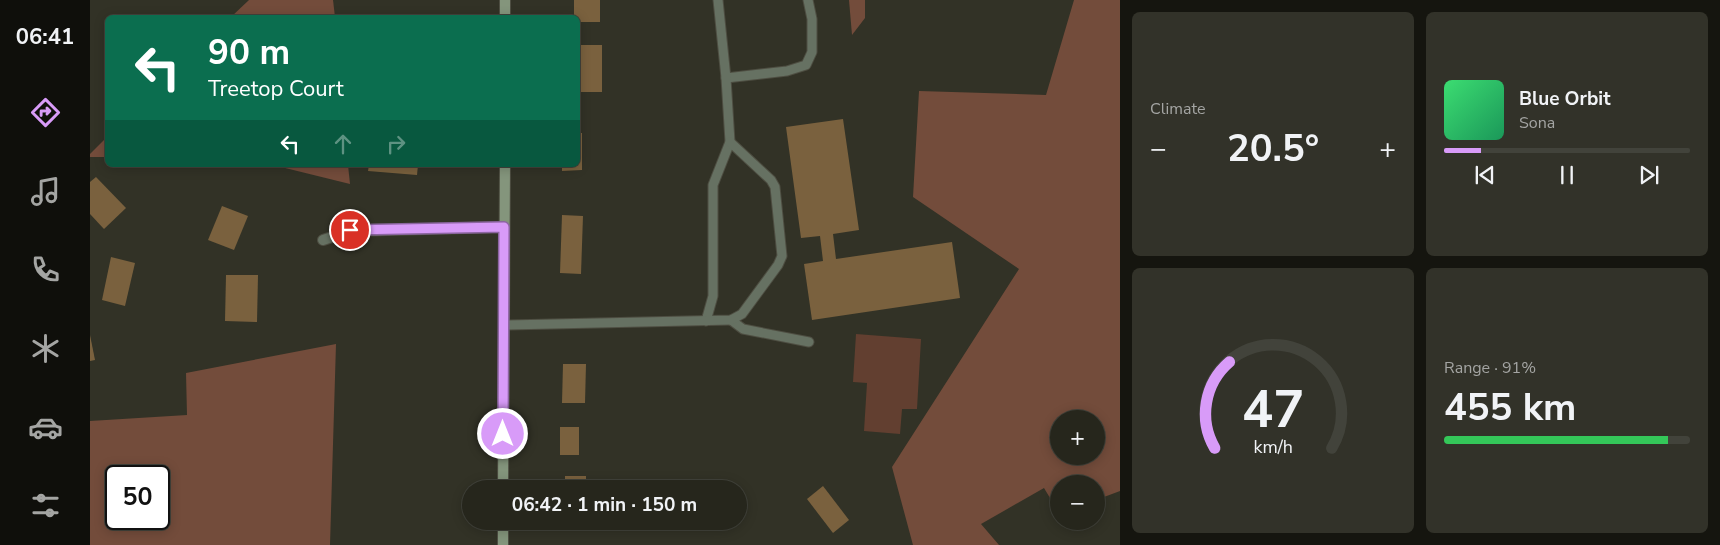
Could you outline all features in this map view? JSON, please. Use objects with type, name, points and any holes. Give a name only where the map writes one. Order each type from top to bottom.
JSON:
[{"type":"main road","points":[[505,15],[506,0]]},
{"type":"main road","points":[[503,480],[505,167]]},
{"type":"main road","points":[[503,530],[503,545]]},
{"type":"street","points":[[323,240],[350,230],[504,227]]},
{"type":"lane","points":[[706,321],[713,296],[713,186],[730,142],[718,0]]},
{"type":"lane","points":[[726,78],[787,71],[806,65],[812,52],[812,19],[808,0]]},
{"type":"lane","points":[[504,325],[731,320],[742,314],[778,265],[782,256],[775,187],[730,142]]},
{"type":"lane","points":[[731,320],[743,329],[809,342]]},
{"type":"shaded area","points":[[249,0],[333,0],[335,15],[233,15]]},
{"type":"shaded area","points":[[849,0],[865,0],[865,18],[852,35]]},
{"type":"shaded area","points":[[1074,0],[1120,0],[1120,491],[1105,497],[1105,475],[1050,475],[1050,498],[1044,488],[981,524],[999,545],[913,545],[892,467],[1019,269],[913,197],[919,91],[1046,95]]},
{"type":"shaded area","points":[[105,139],[105,157],[90,157],[90,154]]},
{"type":"shaded area","points":[[281,167],[348,167],[350,184]]},
{"type":"shaded area","points":[[856,334],[921,339],[917,409],[902,409],[900,434],[864,431],[867,383],[853,382]]},
{"type":"shaded area","points":[[336,344],[330,545],[90,545],[90,421],[187,415],[186,373]]},
{"type":"building","points":[[574,0],[600,0],[600,22],[580,22],[580,15],[574,15]]},
{"type":"building","points":[[580,45],[602,45],[602,92],[580,92]]},
{"type":"building","points":[[843,119],[859,230],[833,234],[836,259],[952,242],[960,298],[812,320],[804,264],[823,261],[820,236],[801,238],[786,127]]},
{"type":"building","points":[[580,133],[582,133],[582,170],[562,171],[562,167],[580,167]]},
{"type":"building","points":[[369,167],[418,167],[417,175],[368,171]]},
{"type":"building","points":[[96,177],[126,208],[104,229],[90,214],[90,182]]},
{"type":"building","points":[[222,206],[248,216],[234,250],[208,240]]},
{"type":"building","points":[[562,215],[583,216],[581,274],[560,273]]},
{"type":"building","points":[[111,257],[135,263],[125,306],[102,300]]},
{"type":"building","points":[[226,275],[258,275],[257,322],[225,321]]},
{"type":"building","points":[[90,335],[95,360],[90,361]]},
{"type":"building","points":[[563,364],[586,364],[585,403],[562,403]]},
{"type":"building","points":[[560,427],[579,427],[579,455],[560,455]]},
{"type":"building","points":[[565,476],[586,476],[586,480],[565,480]]},
{"type":"building","points":[[823,486],[849,520],[833,533],[807,499]]},
{"type":"route","points":[[350,230],[504,227],[503,434]]}]
